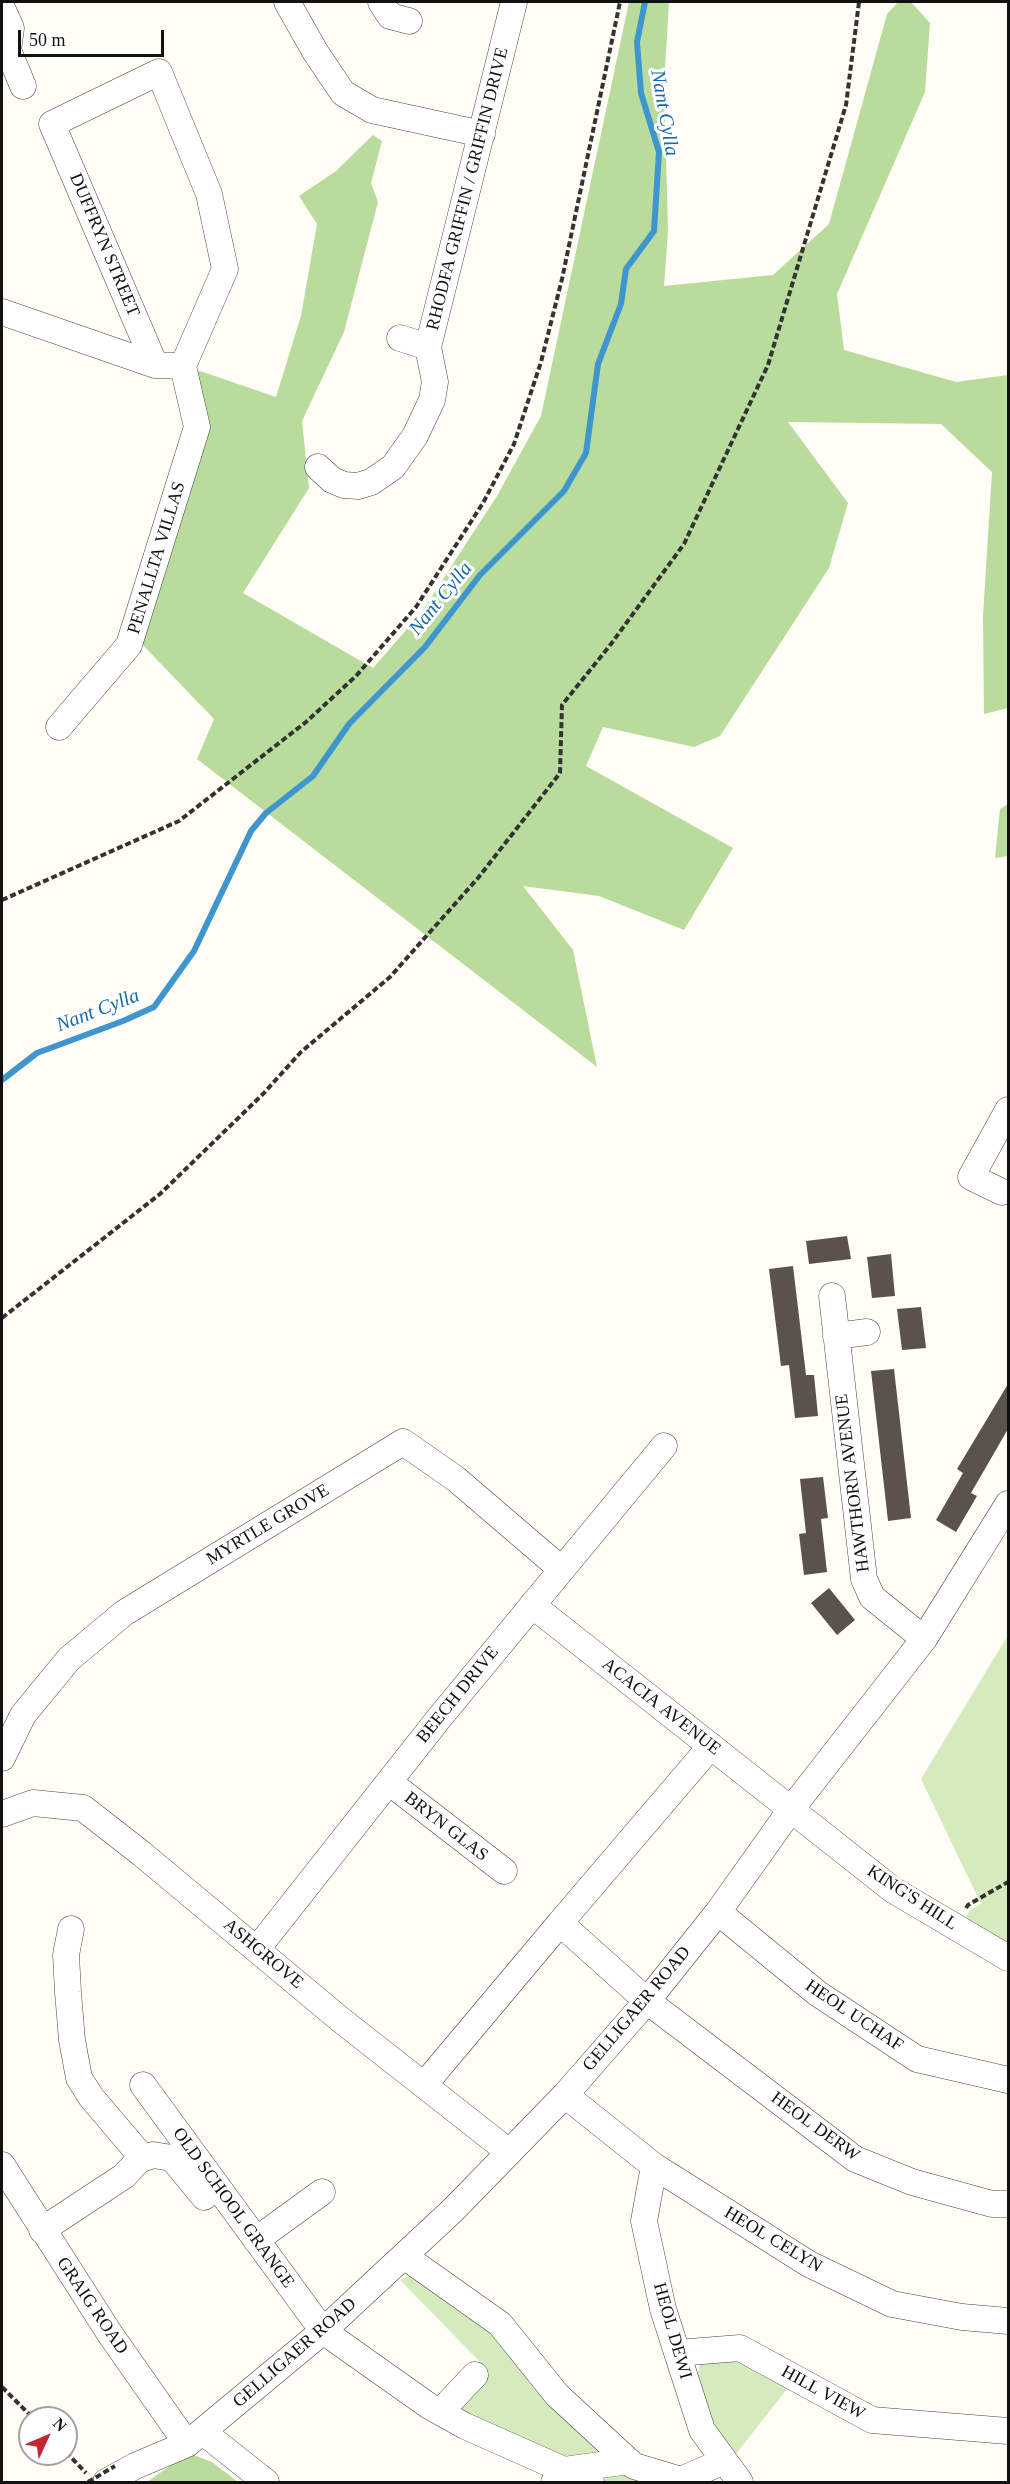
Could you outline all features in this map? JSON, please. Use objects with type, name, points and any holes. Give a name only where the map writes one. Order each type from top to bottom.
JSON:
[{"type":"street","points":[[287,2],[316,53],[344,93],[372,110],[482,134]]},
{"type":"street","points":[[381,2],[390,16],[409,21]]},
{"type":"street","name":"RHODFA GRIFFIN / GRIFFIN DRIVE","points":[[400,338],[428,347],[514,2]]},
{"type":"street","points":[[2,8],[11,28],[8,51],[23,86]]},
{"type":"street","name":"DUFFRYN STREET","points":[[155,365],[52,124],[159,72],[208,194],[225,269],[183,366]]},
{"type":"street","points":[[2,305],[155,365],[183,366]]},
{"type":"street","points":[[318,467],[332,480],[344,485],[358,486],[371,482],[393,467],[415,436],[432,400],[435,382],[428,347]]},
{"type":"street","name":"PENALLTA VILLAS","points":[[59,727],[129,645],[197,427],[183,366]]},
{"type":"street","points":[[1002,1192],[971,1177],[1008,1110]]},
{"type":"street","name":"HAWTHORN AVENUE","points":[[832,1296],[864,1579],[872,1597],[924,1639]]},
{"type":"street","points":[[836,1336],[867,1332]]},
{"type":"street","name":"MYRTLE GROVE","points":[[2,1758],[24,1715],[69,1659],[124,1613],[403,1443],[456,1479],[561,1569]]},
{"type":"street","name":"BEECH DRIVE","points":[[257,1949],[388,1782],[664,1446]]},
{"type":"street","name":"GELLIGAER ROAD","points":[[118,2471],[195,2438],[323,2331],[453,2210],[564,2095],[647,2001],[718,1912],[792,1808],[924,1639],[1008,1503]]},
{"type":"street","name":"ACACIA AVENUE","points":[[532,1605],[792,1808]]},
{"type":"street","points":[[424,2085],[711,1746]]},
{"type":"street","name":"BRYN GLAS","points":[[388,1782],[504,1871]]},
{"type":"street","name":"ASHGROVE","points":[[2,1814],[33,1803],[83,1808],[509,2152]]},
{"type":"street","name":"KING'S HILL","points":[[792,1808],[893,1890],[1008,1958]]},
{"type":"street","name":"HEOL UCHAF","points":[[718,1912],[817,1993],[917,2060],[1008,2080]]},
{"type":"street","name":"HEOL DERW","points":[[560,1923],[647,2001],[855,2159],[912,2182],[992,2205],[1008,2204]]},
{"type":"street","points":[[70,1929],[66,1954],[72,2040],[79,2078],[105,2114],[136,2150],[139,2160]]},
{"type":"street","name":"OLD SCHOOL GRANGE","points":[[143,2085],[323,2331],[440,2412],[559,2476],[591,2482]]},
{"type":"street","name":"HEOL CELYN","points":[[564,2095],[654,2166],[808,2264],[892,2304],[962,2317],[1008,2321]]},
{"type":"street","points":[[42,2230],[124,2176],[139,2160],[153,2155],[172,2158],[204,2197]]},
{"type":"street","name":"GRAIG ROAD","points":[[2,2165],[42,2230],[195,2438],[266,2482]]},
{"type":"street","name":"HEOL DEWI","points":[[654,2166],[644,2221],[663,2308],[702,2430],[740,2482]]},
{"type":"street","points":[[256,2240],[322,2192]]},
{"type":"street","points":[[404,2256],[500,2324],[557,2395],[634,2466],[681,2480],[724,2461]]},
{"type":"street","name":"HILL VIEW","points":[[677,2353],[740,2348],[872,2420],[1008,2431]]},
{"type":"street","points":[[440,2412],[475,2375]]},
{"type":"street","points":[[559,2476],[629,2461]]},
{"type":"path","points":[[2,900],[179,821],[306,723],[356,676],[416,607],[483,503],[514,444],[541,362],[562,279],[620,2]]},
{"type":"path","points":[[2,1318],[160,1194],[263,1094],[301,1052],[390,977],[478,878],[560,773],[562,705],[611,644],[684,544],[768,365],[846,105],[859,2]]},
{"type":"path","points":[[957,1928],[968,1905],[1008,1882]]},
{"type":"path","points":[[2,2387],[21,2406]]},
{"type":"path","points":[[78,2464],[95,2482]]},
{"type":"path","points":[[88,2482],[118,2471]]},
{"type":"green space","points":[[629,2],[669,2],[664,86],[668,230],[664,286],[773,275],[829,224],[887,14],[898,2],[911,2],[930,23],[925,92],[837,294],[844,350],[956,382],[1008,375],[1008,708],[984,714],[983,616],[992,472],[941,424],[788,422],[848,503],[829,568],[720,736],[694,747],[603,727],[586,766],[733,848],[684,930],[599,896],[523,886],[573,950],[597,1067],[197,759],[214,719],[138,640],[209,430],[197,370],[276,397],[301,316],[317,224],[299,196],[336,171],[373,135],[382,141],[371,183],[378,202],[344,332],[302,421],[309,488],[243,593],[373,668],[421,613],[497,496],[541,416]]},
{"type":"green space","points":[[1008,804],[1008,856],[995,858],[1000,809]]},
{"type":"green space","points":[[1008,1635],[1008,1950],[962,1925],[970,1910],[981,1904],[921,1779]]},
{"type":"green space","points":[[409,2276],[421,2279],[476,2311],[555,2396],[679,2482],[601,2482],[452,2405],[487,2369],[400,2280]]},
{"type":"green space","points":[[731,2351],[794,2380],[732,2459],[715,2429],[698,2372],[701,2361]]},
{"type":"green space","points":[[188,2453],[212,2462],[238,2482],[147,2482]]},
{"type":"building","points":[[847,1236],[851,1259],[809,1264],[806,1241]]},
{"type":"building","points":[[891,1254],[895,1296],[872,1298],[867,1257]]},
{"type":"building","points":[[793,1266],[806,1375],[814,1375],[818,1416],[795,1418],[789,1365],[781,1366],[769,1269]]},
{"type":"building","points":[[921,1307],[926,1348],[902,1350],[897,1309]]},
{"type":"building","points":[[894,1369],[911,1518],[888,1521],[871,1371]]},
{"type":"building","points":[[1008,1384],[1008,1429],[971,1493],[977,1496],[956,1532],[936,1520],[963,1473],[957,1469]]},
{"type":"building","points":[[823,1477],[828,1518],[821,1519],[827,1572],[804,1575],[799,1534],[806,1533],[800,1479]]},
{"type":"building","points":[[829,1588],[855,1620],[837,1635],[811,1603]]},
{"type":"waterway","name":"Nant Cylla","points":[[2,1080],[37,1053],[154,1007],[194,951],[251,831],[266,813],[313,776],[349,724],[425,647],[480,575],[564,491],[586,453],[598,364],[621,304],[626,269],[654,231],[659,152],[641,93],[637,42],[645,2]]}]
